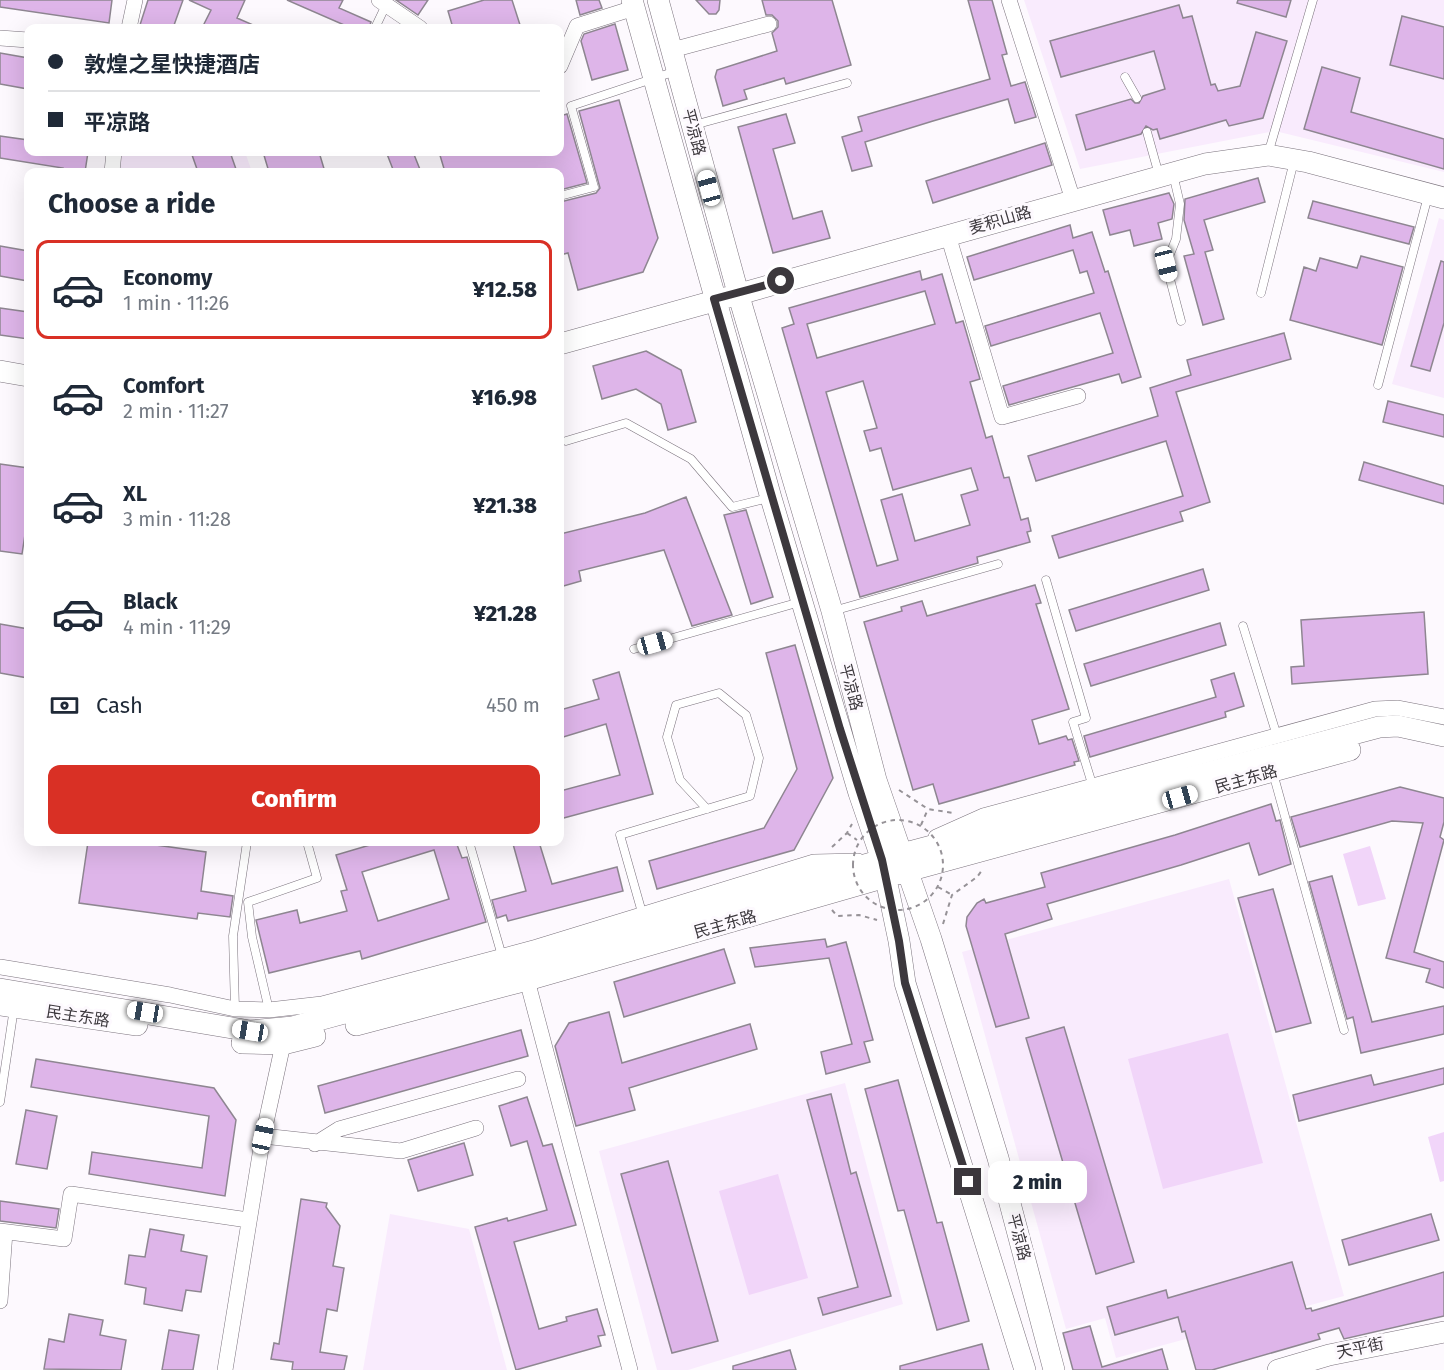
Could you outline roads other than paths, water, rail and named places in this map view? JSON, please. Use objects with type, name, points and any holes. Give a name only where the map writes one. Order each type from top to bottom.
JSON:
[{"type":"street","points":[[130,24],[135,0]]},
{"type":"street","name":"平凉路","points":[[658,0],[738,293],[831,611],[876,780],[894,865],[905,983],[1025,1370]]},
{"type":"street","points":[[1009,0],[1073,200]]},
{"type":"street","points":[[382,2],[414,24]]},
{"type":"street","points":[[564,57],[577,26],[633,4]]},
{"type":"street","name":"平凉路","points":[[633,4],[714,299],[802,602],[998,1158],[1054,1370]]},
{"type":"street","points":[[672,50],[769,24]]},
{"type":"street","points":[[0,38],[24,40]]},
{"type":"street","name":"麦积山路","points":[[564,343],[714,299],[1205,164],[1268,155],[1436,196]]},
{"type":"street","points":[[948,235],[1002,417],[1078,396]]},
{"type":"street","points":[[0,371],[24,375]]},
{"type":"street","name":"民主东路","points":[[7,1006],[246,1044],[283,1044],[527,980],[820,897],[894,865],[983,816],[1376,709],[1398,708],[1444,717]]},
{"type":"street","name":"民主东路","points":[[0,968],[168,1005],[250,1031],[293,1027],[894,865],[1379,727],[1398,726],[1444,736]]},
{"type":"street","name":"民主东路","points":[[0,989],[235,1009],[269,1010],[322,1004],[643,916],[814,862],[894,865],[996,848],[1381,741],[1412,742],[1444,751]]},
{"type":"street","points":[[527,980],[630,1370]]},
{"type":"street","points":[[225,1370],[248,1220],[283,1044]]},
{"type":"street","points":[[315,1143],[339,1129],[518,1079]]},
{"type":"street","points":[[263,1136],[401,1151],[476,1128]]},
{"type":"street","points":[[0,1301],[2,1232],[64,1239],[71,1194],[248,1220]]},
{"type":"street","name":"天平街","points":[[1278,1370],[1329,1355],[1444,1332]]},
{"type":"lane","points":[[1268,155],[1313,0]]},
{"type":"lane","points":[[376,24],[382,2]]},
{"type":"lane","points":[[564,195],[594,187],[571,106],[678,71]]},
{"type":"lane","points":[[1125,76],[1137,98]]},
{"type":"lane","points":[[692,126],[847,83]]},
{"type":"lane","points":[[1147,132],[1180,204],[1176,239],[1166,264],[1181,321]]},
{"type":"lane","points":[[1261,293],[1294,160]]},
{"type":"lane","points":[[1378,385],[1436,196]]},
{"type":"lane","points":[[566,441],[626,423],[691,459],[732,507],[771,498]]},
{"type":"lane","points":[[831,611],[998,564]]},
{"type":"lane","points":[[1046,580],[1086,718],[1074,722],[1092,787]]},
{"type":"lane","points":[[634,648],[802,602]]},
{"type":"lane","points":[[1243,626],[1277,736]]},
{"type":"lane","points":[[643,916],[620,835],[707,809],[750,796],[759,758],[746,715],[719,693],[676,705],[667,737],[680,780],[707,809]]},
{"type":"lane","points":[[1272,771],[1344,1030]]},
{"type":"lane","points":[[235,1009],[233,936],[246,846]]},
{"type":"lane","points":[[269,1010],[252,937],[248,902],[317,878],[308,846]]},
{"type":"lane","points":[[470,846],[502,956]]},
{"type":"lane","points":[[0,1102],[7,1006]]}]
